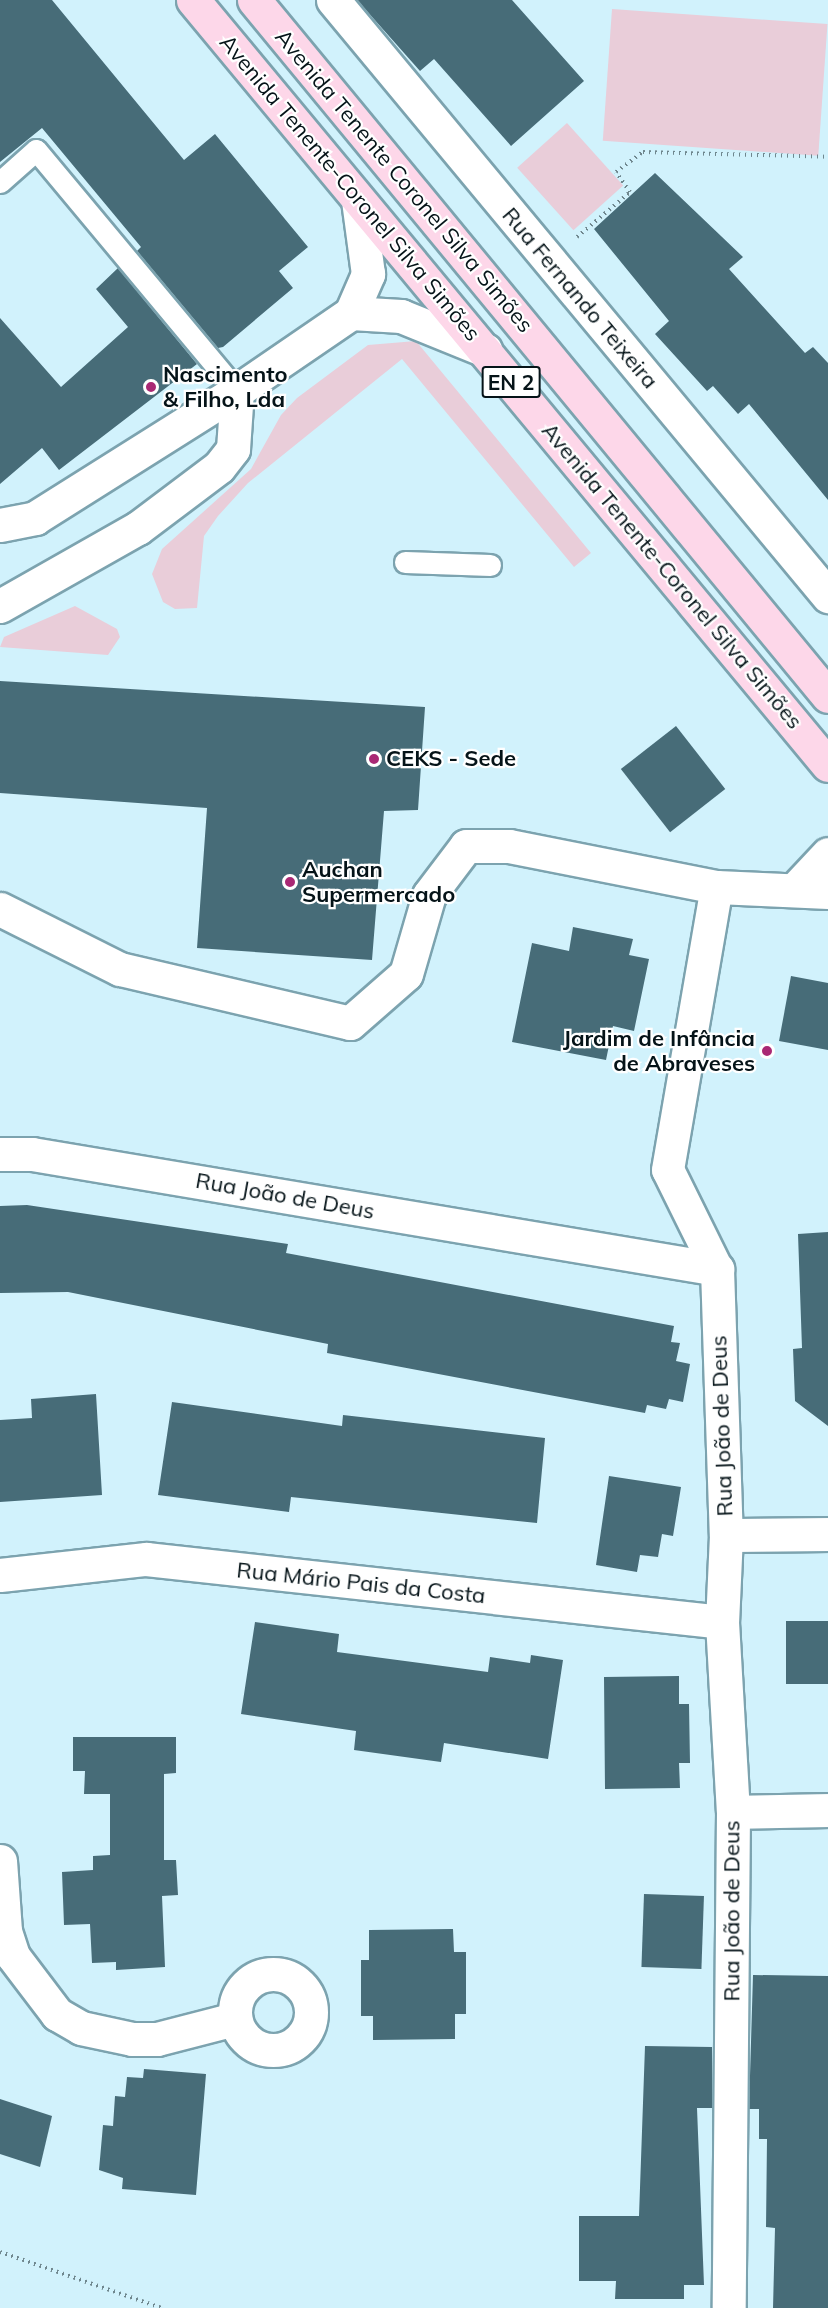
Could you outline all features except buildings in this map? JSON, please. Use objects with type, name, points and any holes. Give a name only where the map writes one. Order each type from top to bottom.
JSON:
[{"type":"main road","name":"Avenida Tenente-Coronel Silva Simões","points":[[193,0],[828,765]]},
{"type":"main road","name":"Avenida Tenente Coronel Silva Simões","points":[[254,0],[828,696]]},
{"type":"street","name":"Rua Fernando Teixeira","points":[[333,0],[828,596]]},
{"type":"street","points":[[0,525],[34,518],[237,392],[351,313],[368,274],[358,200]]},
{"type":"street","points":[[351,313],[401,316],[485,350]]},
{"type":"street","points":[[0,606],[138,528],[219,467],[232,449],[237,392]]},
{"type":"street","points":[[0,909],[120,969],[350,1023],[406,974],[429,895],[466,846],[509,846],[717,886],[812,890],[828,854]]},
{"type":"street","points":[[717,886],[668,1170],[717,1269]]},
{"type":"street","name":"Rua João de Deus","points":[[0,1154],[32,1154],[717,1269],[726,1535],[722,1622],[733,1812],[729,2308]]},
{"type":"street","points":[[726,1535],[828,1534]]},
{"type":"street","name":"Rua Mário Pais da Costa","points":[[0,1575],[146,1559],[722,1622]]},
{"type":"street","points":[[733,1812],[828,1809]]},
{"type":"street","points":[[0,1861],[5,1932],[13,1956],[57,2014],[81,2028],[132,2039],[157,2039],[235,2019]]},
{"type":"lane","points":[[0,182],[36,150],[237,392]]},
{"type":"lane","points":[[405,562],[490,565]]},
{"type":"path","points":[[549,260],[630,192],[616,172],[643,152],[828,157]]},
{"type":"path","points":[[0,2252],[162,2308]]},
{"type":"shaded area","points":[[612,9],[827,24],[818,156],[603,141]]},
{"type":"shaded area","points":[[567,123],[623,185],[573,230],[517,168]]},
{"type":"shaded area","points":[[416,341],[591,553],[574,567],[402,359],[248,483],[218,516],[204,536],[197,608],[175,609],[163,602],[152,574],[162,549],[251,469],[281,415],[297,398],[368,345]]},
{"type":"shaded area","points":[[75,606],[117,629],[120,637],[108,655],[0,647],[4,637]]},
{"type":"place","name":"Nascimento & Filho, Lda","points":[[151,387]]},
{"type":"place","name":"CEKS - Sede","points":[[374,759]]},
{"type":"place","name":"Auchan Supermercado","points":[[290,882]]},
{"type":"place","name":"Jardim de Infância de Abraveses","points":[[767,1051]]}]
